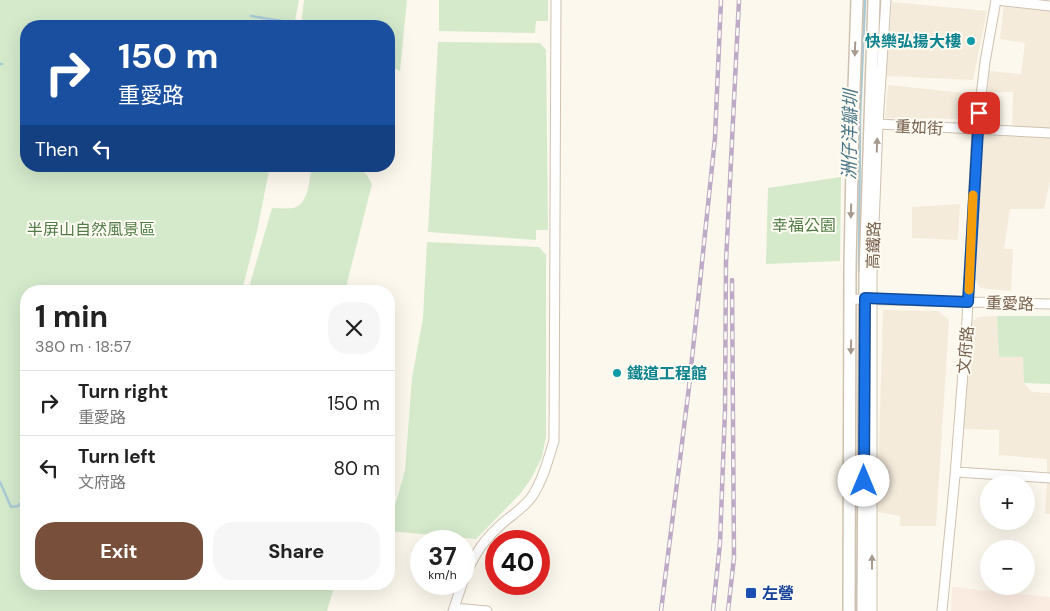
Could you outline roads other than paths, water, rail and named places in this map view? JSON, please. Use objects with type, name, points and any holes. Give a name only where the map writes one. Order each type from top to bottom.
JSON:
[{"type":"street","points":[[475,555],[487,538],[533,495],[545,471],[554,441],[556,0]]},
{"type":"street","name":"高鐵路","points":[[849,611],[853,118],[857,0]]},
{"type":"street","name":"高鐵路","points":[[863,611],[874,0]]},
{"type":"street","name":"高鐵路","points":[[872,611],[869,299],[886,0]]},
{"type":"street","points":[[996,0],[1050,6]]},
{"type":"street","name":"文府路","points":[[942,611],[956,472],[968,302],[977,130],[985,62],[996,0]]},
{"type":"street","name":"重如街","points":[[878,124],[1050,133]]},
{"type":"street","name":"重愛路","points":[[851,299],[1050,304]]},
{"type":"street","points":[[956,472],[1050,478]]},
{"type":"street","points":[[459,595],[454,610],[486,611]]},
{"type":"waterway","name":"洲仔洋瓣圳","points":[[859,271],[860,117],[865,0]]},
{"type":"waterway","points":[[251,16],[276,20]]},
{"type":"waterway","points":[[0,482],[11,507],[20,504]]},
{"type":"waterway","name":"洲仔洋瓣圳","points":[[857,590],[858,559]]},
{"type":"railway","points":[[661,611],[689,387],[715,138],[721,0]]},
{"type":"railway","points":[[713,611],[720,543],[725,410],[726,262],[739,0]]},
{"type":"railway","points":[[728,611],[734,558],[732,280]]},
{"type":"place","name":"快樂弘揚大樓","points":[[971,41]]},
{"type":"place","name":"鐵道工程館","points":[[617,373]]},
{"type":"place","name":"左營","points":[[751,593]]},
{"type":"park label","name":"幸福公園","points":[[804,225]]},
{"type":"park label","name":"半屏山自然風景區","points":[[91,229]]}]
